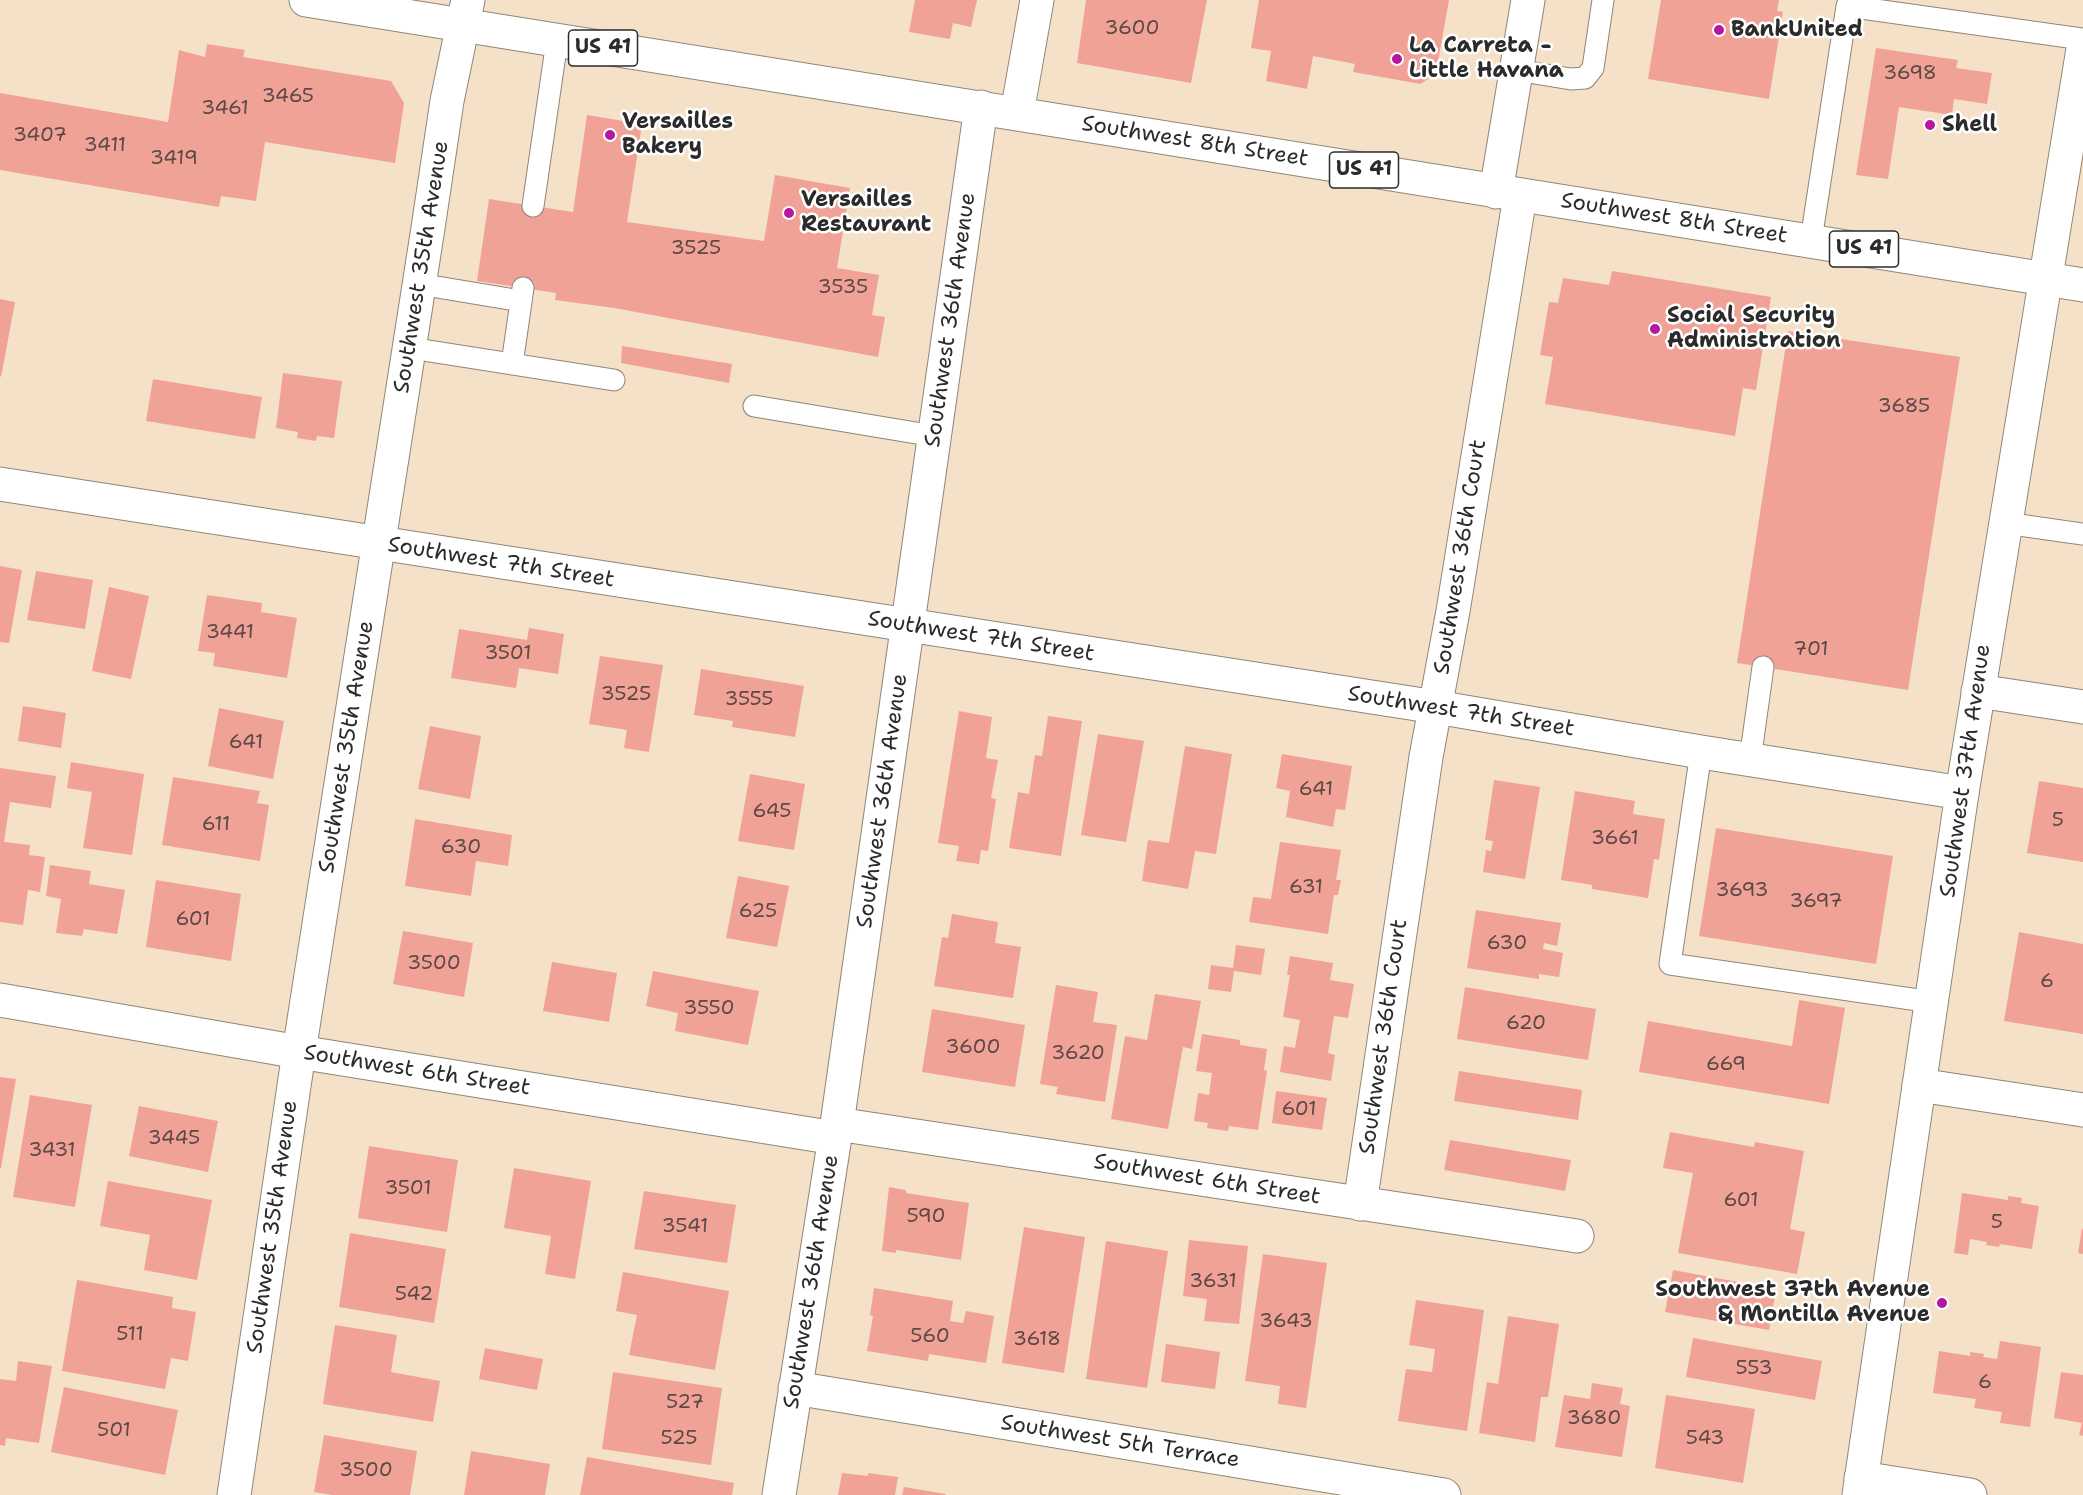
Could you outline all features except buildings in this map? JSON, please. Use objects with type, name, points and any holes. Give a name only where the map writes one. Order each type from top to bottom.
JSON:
[{"type":"street","name":"Southwest 8th Street","points":[[306,0],[465,13],[557,41],[2083,285]]},
{"type":"street","points":[[1017,113],[1037,0]]},
{"type":"street","name":"Southwest 36th Court","points":[[1360,1204],[1426,757],[1454,611],[1508,194],[1516,69],[1528,0]]},
{"type":"street","name":"Southwest 35th Avenue","points":[[234,1495],[299,1052],[447,101],[465,13]]},
{"type":"street","name":"Southwest 37th Avenue","points":[[1860,1487],[1962,793],[2083,49]]},
{"type":"street","name":"Southwest 36th Avenue","points":[[779,1495],[836,1131],[981,107]]},
{"type":"street","name":"Southwest 7th Street","points":[[0,484],[1436,707],[1962,793]]},
{"type":"street","points":[[1978,691],[2083,706]]},
{"type":"street","name":"Southwest 6th Street","points":[[0,1000],[299,1052],[1578,1236]]},
{"type":"street","points":[[1919,1085],[2083,1110]]},
{"type":"street","name":"Southwest 5th Terrace","points":[[795,1388],[1444,1495]]},
{"type":"street","points":[[1860,1487],[1970,1495]]},
{"type":"lane","points":[[1516,69],[1571,79],[1585,78],[1593,68],[1603,0]]},
{"type":"lane","points":[[1811,240],[1847,6],[2083,39]]},
{"type":"lane","points":[[533,206],[557,41]]},
{"type":"lane","points":[[419,284],[522,294],[512,364]]},
{"type":"lane","points":[[410,348],[614,380]]},
{"type":"lane","points":[[754,406],[934,436]]},
{"type":"lane","points":[[2005,523],[2083,534]]},
{"type":"lane","points":[[1750,760],[1763,667]]},
{"type":"lane","points":[[1701,752],[1670,964],[1932,1002]]},
{"type":"place","name":"BankUnited","points":[[1719,30]]},
{"type":"place","name":"La Carreta - Little Havana","points":[[1397,59]]},
{"type":"place","name":"Shell","points":[[1930,125]]},
{"type":"place","name":"Versailles Bakery","points":[[610,135]]},
{"type":"place","name":"Versailles Restaurant","points":[[789,213]]},
{"type":"place","name":"Social Security Administration","points":[[1655,329]]},
{"type":"place","name":"Southwest 37th Avenue & Montilla Avenue","points":[[1942,1303]]}]
